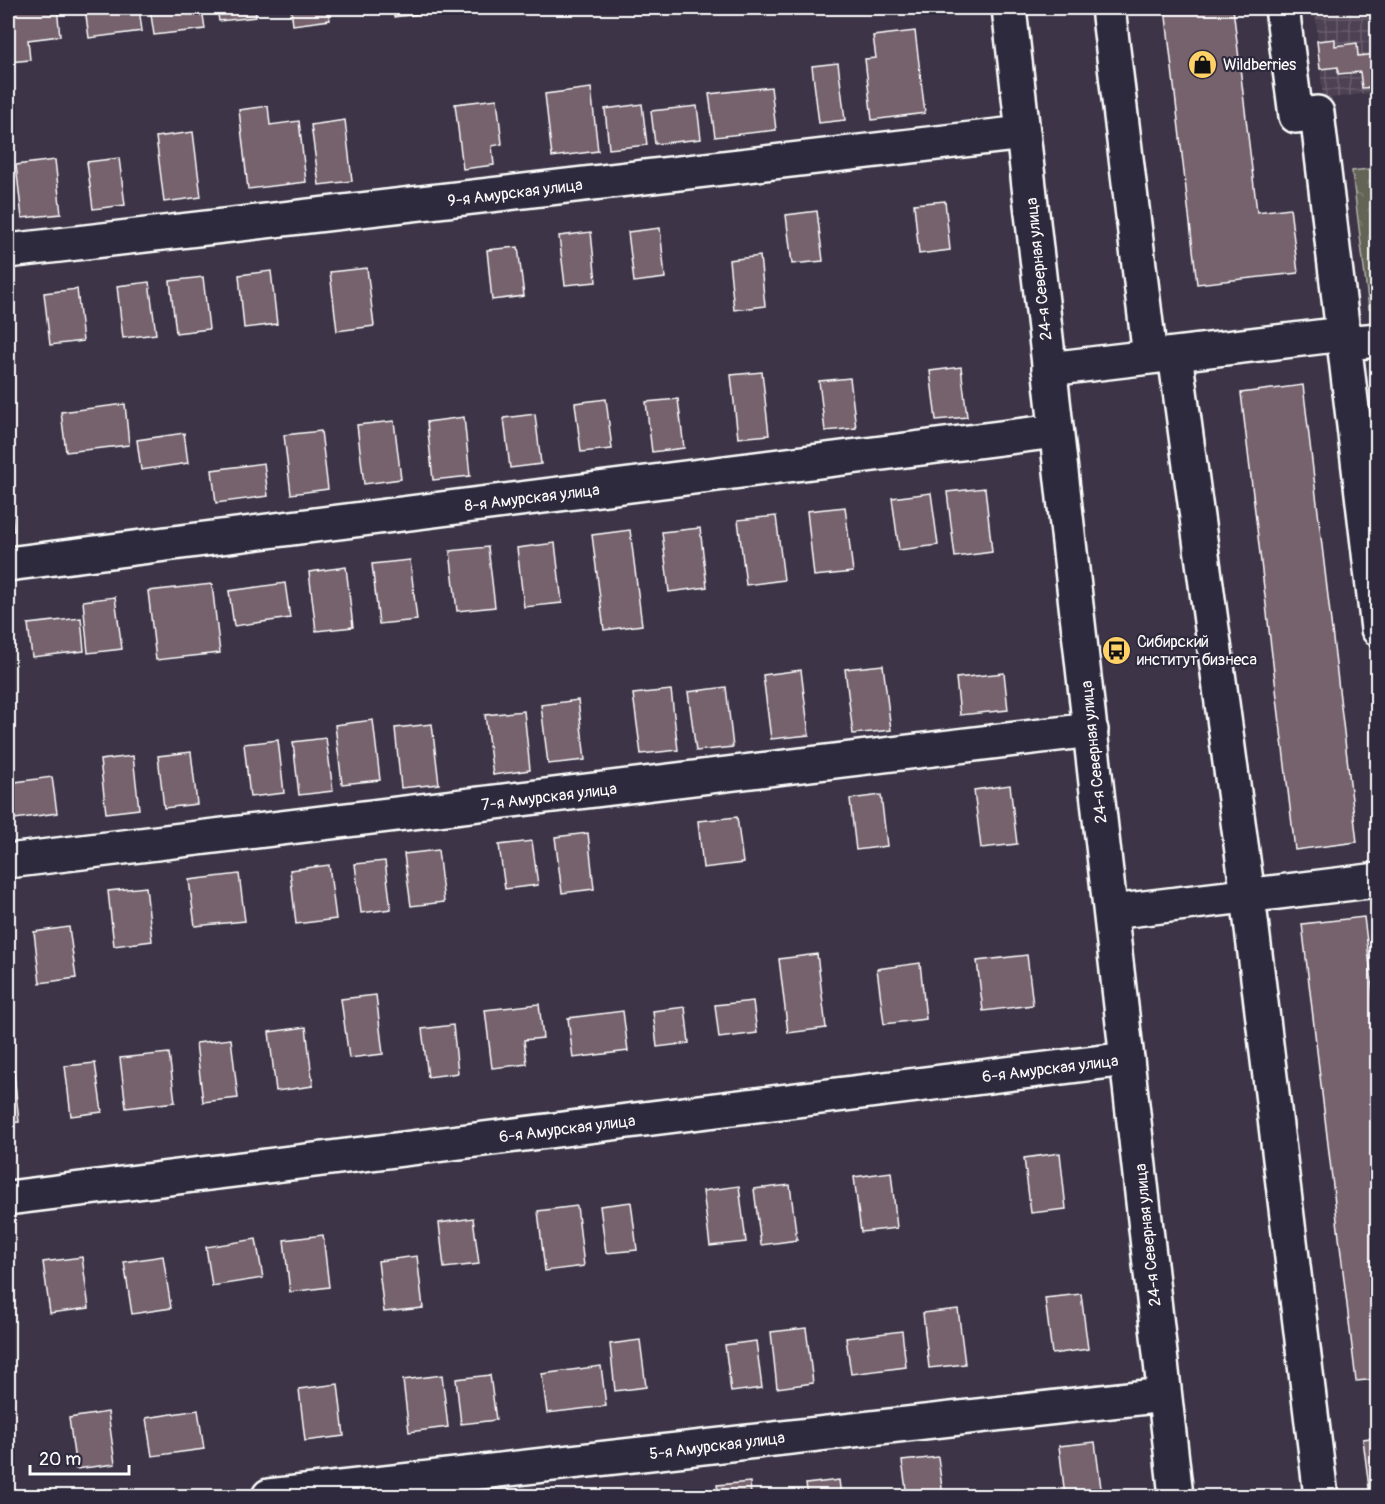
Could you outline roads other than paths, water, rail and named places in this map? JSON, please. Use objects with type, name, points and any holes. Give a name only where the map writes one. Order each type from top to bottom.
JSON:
[{"type":"street","name":"24-я Северная улица","points":[[1009,8],[1176,1497]]},
{"type":"street","points":[[1108,8],[1248,896],[1321,1497]]},
{"type":"street","points":[[1282,8],[1296,116],[1317,113],[1377,629]]},
{"type":"street","name":"9-я Амурская улица","points":[[8,251],[1023,133]]},
{"type":"street","points":[[1049,369],[1163,355],[1344,339],[1377,340]]},
{"type":"street","name":"8-я Амурская улица","points":[[8,564],[1056,430]]},
{"type":"street","name":"7-я Амурская улица","points":[[8,861],[1091,730]]},
{"type":"street","points":[[1111,912],[1377,880]]},
{"type":"street","name":"6-я Амурская улица","points":[[8,1198],[1127,1059]]},
{"type":"street","name":"5-я Амурская улица","points":[[269,1497],[1164,1395]]},
{"type":"place","name":"Wildberries","points":[[1202,64]]},
{"type":"place","name":"Сибирский институт бизнеса","points":[[1116,650]]}]
